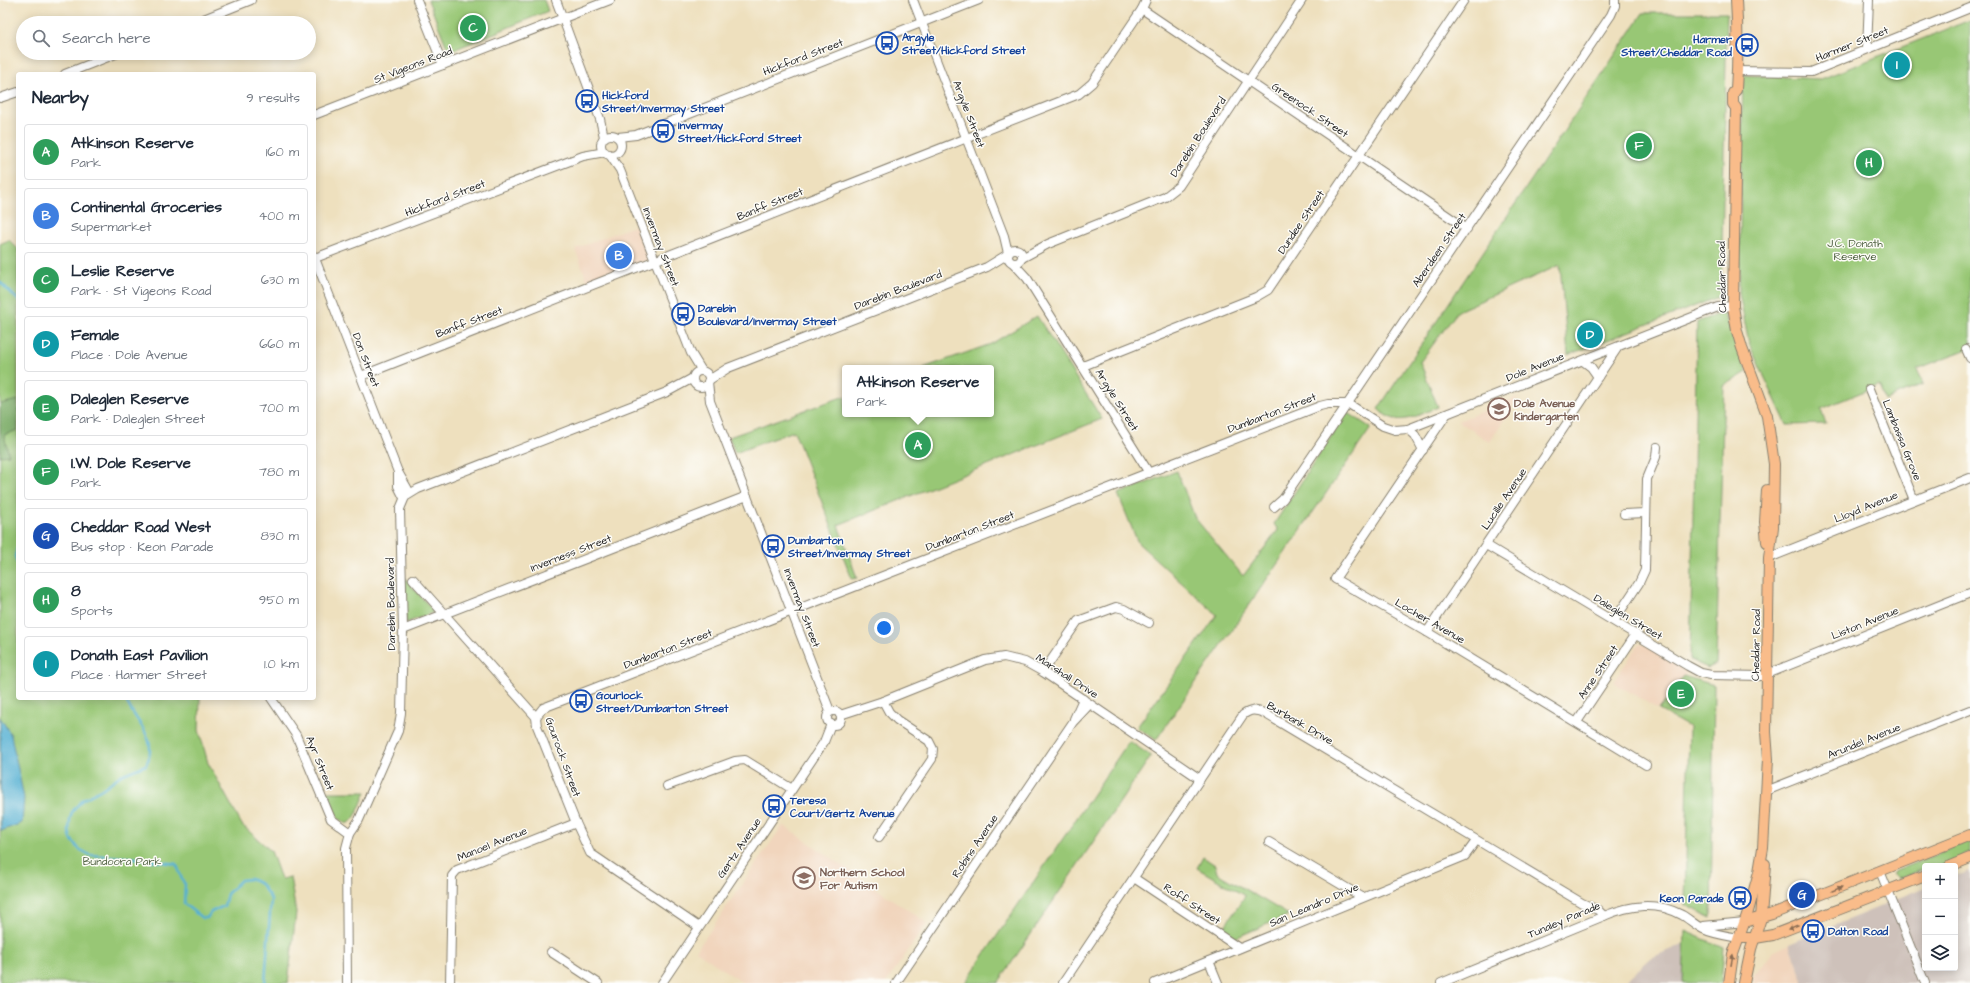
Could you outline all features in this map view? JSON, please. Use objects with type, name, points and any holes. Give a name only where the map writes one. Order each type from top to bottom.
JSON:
[{"type":"main road","name":"Cheddar Road","points":[[1736,0],[1738,16],[1736,90],[1733,93],[1733,104],[1736,108],[1733,306],[1737,331],[1767,416],[1774,464],[1766,732],[1762,759],[1766,791],[1763,848],[1759,872],[1745,922]]},
{"type":"main road","name":"Cheddar Road","points":[[1738,16],[1741,0]]},
{"type":"main road","points":[[1729,983],[1733,954],[1745,922],[1761,918],[1970,835]]},
{"type":"main road","name":"Cheddar Road","points":[[1761,918],[1765,880],[1763,848]]},
{"type":"main road","points":[[1958,863],[1970,858]]},
{"type":"main road","points":[[1739,938],[1755,938],[1773,935],[1922,877]]},
{"type":"main road","points":[[1744,983],[1761,918]]},
{"type":"street","points":[[212,16],[252,0]]},
{"type":"street","points":[[417,0],[443,65]]},
{"type":"street","points":[[556,0],[600,119],[603,140]]},
{"type":"street","name":"St Vigeons Road","points":[[316,115],[610,0]]},
{"type":"street","name":"Argyle Street","points":[[913,0],[1004,236],[1027,278],[1149,473]]},
{"type":"street","name":"Hickford Street","points":[[316,256],[583,156],[607,153],[619,149],[636,135],[979,0]]},
{"type":"street","name":"Banff Street","points":[[361,376],[1079,94],[1092,83],[1142,9],[1146,0]]},
{"type":"street","name":"Darebin Boulevard","points":[[347,983],[346,848],[350,833],[361,817],[400,722],[403,630],[400,510],[407,495],[668,392],[698,378],[728,368],[1048,244],[1165,197],[1179,186],[1302,0]]},
{"type":"street","name":"Dundee Street","points":[[1083,366],[1256,297],[1268,290],[1464,0]]},
{"type":"street","name":"Aberdeen Street","points":[[1274,507],[1284,499],[1611,16],[1615,0]]},
{"type":"street","points":[[1867,49],[1868,0]]},
{"type":"street","name":"Harmer Street","points":[[1737,71],[1811,72],[1970,8]]},
{"type":"street","name":"Greenock Street","points":[[1142,9],[1467,228]]},
{"type":"street","points":[[70,72],[100,60]]},
{"type":"street","points":[[0,98],[16,93]]},
{"type":"street","points":[[600,119],[616,136]]},
{"type":"street","name":"Hickford Street","points":[[583,156],[609,135],[636,135]]},
{"type":"street","name":"Invermay Street","points":[[616,136],[619,149],[620,170]]},
{"type":"street","name":"Invermay Street","points":[[603,140],[607,153],[620,170],[691,354],[698,378],[710,401],[830,712]]},
{"type":"street","name":"Don Street","points":[[316,262],[398,472],[398,486],[407,495]]},
{"type":"street","name":"Dole Avenue","points":[[1349,404],[1383,426],[1395,430],[1408,429],[1718,307],[1733,306]]},
{"type":"street","name":"Lucille Avenue","points":[[1427,632],[1618,347]]},
{"type":"street","points":[[1966,349],[1970,358]]},
{"type":"street","points":[[1583,361],[1591,367],[1598,377]]},
{"type":"street","name":"Darebin Boulevard","points":[[698,378],[708,381],[728,368]]},
{"type":"street","name":"Invermay Street","points":[[708,381],[710,401]]},
{"type":"street","name":"Lambassa Grove","points":[[1869,389],[1914,500]]},
{"type":"street","name":"Dumbarton Street","points":[[536,717],[543,708],[792,613],[1320,406],[1336,403],[1349,404]]},
{"type":"street","name":"Locher Avenue","points":[[1446,415],[1335,579],[1427,632],[1646,765]]},
{"type":"street","points":[[1408,429],[1415,435],[1423,450]]},
{"type":"street","points":[[1614,621],[1639,583],[1645,570],[1645,513],[1647,479],[1656,457],[1657,447]]},
{"type":"street","name":"Lloyd Avenue","points":[[1770,558],[1970,478]]},
{"type":"street","name":"Inverness Street","points":[[403,630],[747,496]]},
{"type":"street","points":[[1624,514],[1645,513]]},
{"type":"street","name":"Daleglen Street","points":[[1486,544],[1701,673],[1711,675],[1762,676],[1767,674]]},
{"type":"street","name":"Gourock Street","points":[[413,579],[536,717],[537,726],[590,854],[700,927]]},
{"type":"street","name":"Liston Avenue","points":[[1767,674],[1970,593]]},
{"type":"street","points":[[1043,672],[1078,621],[1116,607],[1124,609],[1149,624]]},
{"type":"street","name":"Anne Street","points":[[1577,722],[1636,634]]},
{"type":"street","name":"Marshall Drive","points":[[840,715],[884,700],[985,660],[1004,657],[1025,662],[1043,672],[1200,779]]},
{"type":"street","name":"Ayr Street","points":[[273,700],[296,735],[331,819],[350,833]]},
{"type":"street","points":[[879,837],[932,758],[933,749],[929,741],[889,712],[884,700]]},
{"type":"street","name":"Robins Avenue","points":[[896,983],[1087,702]]},
{"type":"street","name":"Burbank Drive","points":[[1063,983],[1243,715],[1249,711],[1256,710],[1264,713],[1582,903],[1598,910],[1604,916]]},
{"type":"street","name":"Arundel Avenue","points":[[1766,791],[1970,710]]},
{"type":"street","points":[[836,711],[840,715],[839,723],[830,724],[826,718],[830,712],[836,711]]},
{"type":"street","name":"Gertz Avenue","points":[[662,983],[824,742],[830,724]]},
{"type":"street","points":[[667,786],[735,761],[744,760],[792,789]]},
{"type":"street","name":"Manoel Avenue","points":[[450,983],[452,876],[457,870],[576,823]]},
{"type":"street","name":"San Leandro Drive","points":[[1155,983],[1464,856],[1476,841]]},
{"type":"street","points":[[1269,842],[1362,897]]},
{"type":"street","points":[[1880,871],[1925,983]]},
{"type":"street","name":"Roff Street","points":[[1134,878],[1239,948]]},
{"type":"street","name":"Burbank Drive","points":[[1582,903],[1592,920]]},
{"type":"street","name":"Tunaley Parade","points":[[1442,983],[1592,920],[1630,907],[1654,906],[1673,911],[1709,931],[1739,938]]},
{"type":"street","name":"Tunaley Parade","points":[[1696,925],[1710,927],[1745,922]]},
{"type":"street","points":[[551,952],[598,983]]},
{"type":"street","points":[[1209,961],[1218,983]]},
{"type":"shaded area","points":[[636,225],[650,259],[588,283],[575,249]]},
{"type":"shaded area","name":"Dole Avenue Kindergarten","points":[[1518,397],[1490,442],[1458,421]]},
{"type":"shaded area","points":[[1639,644],[1646,645],[1687,672],[1659,710],[1613,682]]},
{"type":"shaded area","name":"Northern School For Autism","points":[[783,825],[927,923],[886,983],[743,983],[696,951]]},
{"type":"shaded area","points":[[1970,870],[1970,983],[1804,983],[1789,944],[1922,889],[1922,971],[1958,971],[1958,875]]},
{"type":"shaded area","points":[[1685,943],[1684,983],[1624,983],[1651,958]]},
{"type":"shaded area","points":[[1789,944],[1804,983],[1753,983],[1753,976],[1773,952]]},
{"type":"green space","points":[[428,0],[544,0],[548,11],[456,49],[450,49],[446,45]]},
{"type":"green space","points":[[1643,13],[1727,13],[1721,296],[1568,355],[1560,265],[1458,311],[1420,362],[1438,407],[1407,419],[1400,420],[1385,415],[1378,409]]},
{"type":"green space","name":"J.C. Donath Reserve","points":[[1970,20],[1970,348],[1917,369],[1923,384],[1885,400],[1879,385],[1821,409],[1826,424],[1787,425],[1749,344],[1739,293],[1743,75],[1821,79]]},
{"type":"green space","name":"Bundoora Park","points":[[9,240],[16,247],[16,700],[200,700],[199,730],[208,763],[242,825],[271,851],[281,879],[290,877],[296,913],[288,983],[0,983],[0,244]]},
{"type":"green space","points":[[1724,312],[1747,372],[1724,386],[1716,664],[1708,668],[1690,660],[1697,322]]},
{"type":"green space","points":[[1037,316],[1102,419],[838,525],[857,578],[852,579],[794,431],[735,453],[729,437],[842,397],[842,417],[994,417],[994,365],[932,365],[991,344]]},
{"type":"green space","points":[[16,400],[16,431],[4,435],[9,455],[0,456],[0,404]]},
{"type":"green space","points":[[1347,412],[1371,428],[1156,740],[1137,727],[1217,615],[1138,543],[1118,494],[1177,471],[1195,518],[1243,576],[1278,530],[1274,524]]},
{"type":"green space","points":[[405,578],[434,612],[406,623]]},
{"type":"green space","points":[[1683,676],[1714,685],[1711,918],[1685,905],[1689,727],[1659,710]]},
{"type":"green space","points":[[1129,741],[1151,756],[998,983],[965,983]]},
{"type":"green space","points":[[326,792],[366,792],[354,818],[349,823],[345,823],[336,815]]},
{"type":"green space","points":[[1970,841],[1970,853],[1947,863],[1922,863],[1922,870],[1897,879],[1892,874],[1896,871]]},
{"type":"green space","points":[[1203,857],[1215,865],[1217,873],[1289,915],[1235,938],[1223,929],[1245,896],[1197,868]]},
{"type":"green space","points":[[1685,931],[1724,948],[1721,983],[1683,983]]},
{"type":"water","points":[[0,717],[11,735],[24,798],[22,823],[1,831]]},
{"type":"waterway","points":[[0,282],[16,298]]},
{"type":"waterway","points":[[16,553],[16,559]]},
{"type":"waterway","points":[[126,700],[148,738],[150,746],[146,765],[121,775],[102,789],[82,800],[72,812],[70,819],[69,831],[71,839],[79,849],[90,855],[135,858],[176,864],[185,884],[184,904],[202,918],[207,918],[211,912],[224,906],[227,894],[241,880],[250,879],[261,884],[271,899],[265,983]]},
{"type":"place","name":"Leslie Reserve","points":[[473,28]]},
{"type":"place","name":"Argyle Street/Hickford Street","points":[[887,43]]},
{"type":"place","name":"Harmer Street/Cheddar Road","points":[[1747,45]]},
{"type":"place","name":"Donath East Pavilion","points":[[1897,65]]},
{"type":"place","name":"Hickford Street/Invermay Street","points":[[587,101]]},
{"type":"place","name":"Invermay Street/Hickford Street","points":[[663,131]]},
{"type":"place","name":"I.W. Dole Reserve","points":[[1639,146]]},
{"type":"place","name":"8","points":[[1869,163]]},
{"type":"place","name":"Continental Groceries","points":[[619,256]]},
{"type":"place","name":"Darebin Boulevard/Invermay Street","points":[[683,314]]},
{"type":"place","name":"Female","points":[[1590,335]]},
{"type":"place","name":"Dole Avenue Kindergarten","points":[[1499,409]]},
{"type":"place","name":"Atkinson Reserve","points":[[918,445]]},
{"type":"place","name":"Dumbarton Street/Invermay Street","points":[[773,546]]},
{"type":"place","name":"Daleglen Reserve","points":[[1681,694]]},
{"type":"place","name":"Gourlock Street/Dumbarton Street","points":[[581,701]]},
{"type":"place","name":"Teresa Court/Gertz Avenue","points":[[774,806]]},
{"type":"place","name":"Northern School For Autism","points":[[804,878]]},
{"type":"place","name":"Cheddar Road West","points":[[1802,895]]},
{"type":"place","name":"Keon Parade","points":[[1740,898]]},
{"type":"place","name":"Dalton Road","points":[[1813,931]]}]
